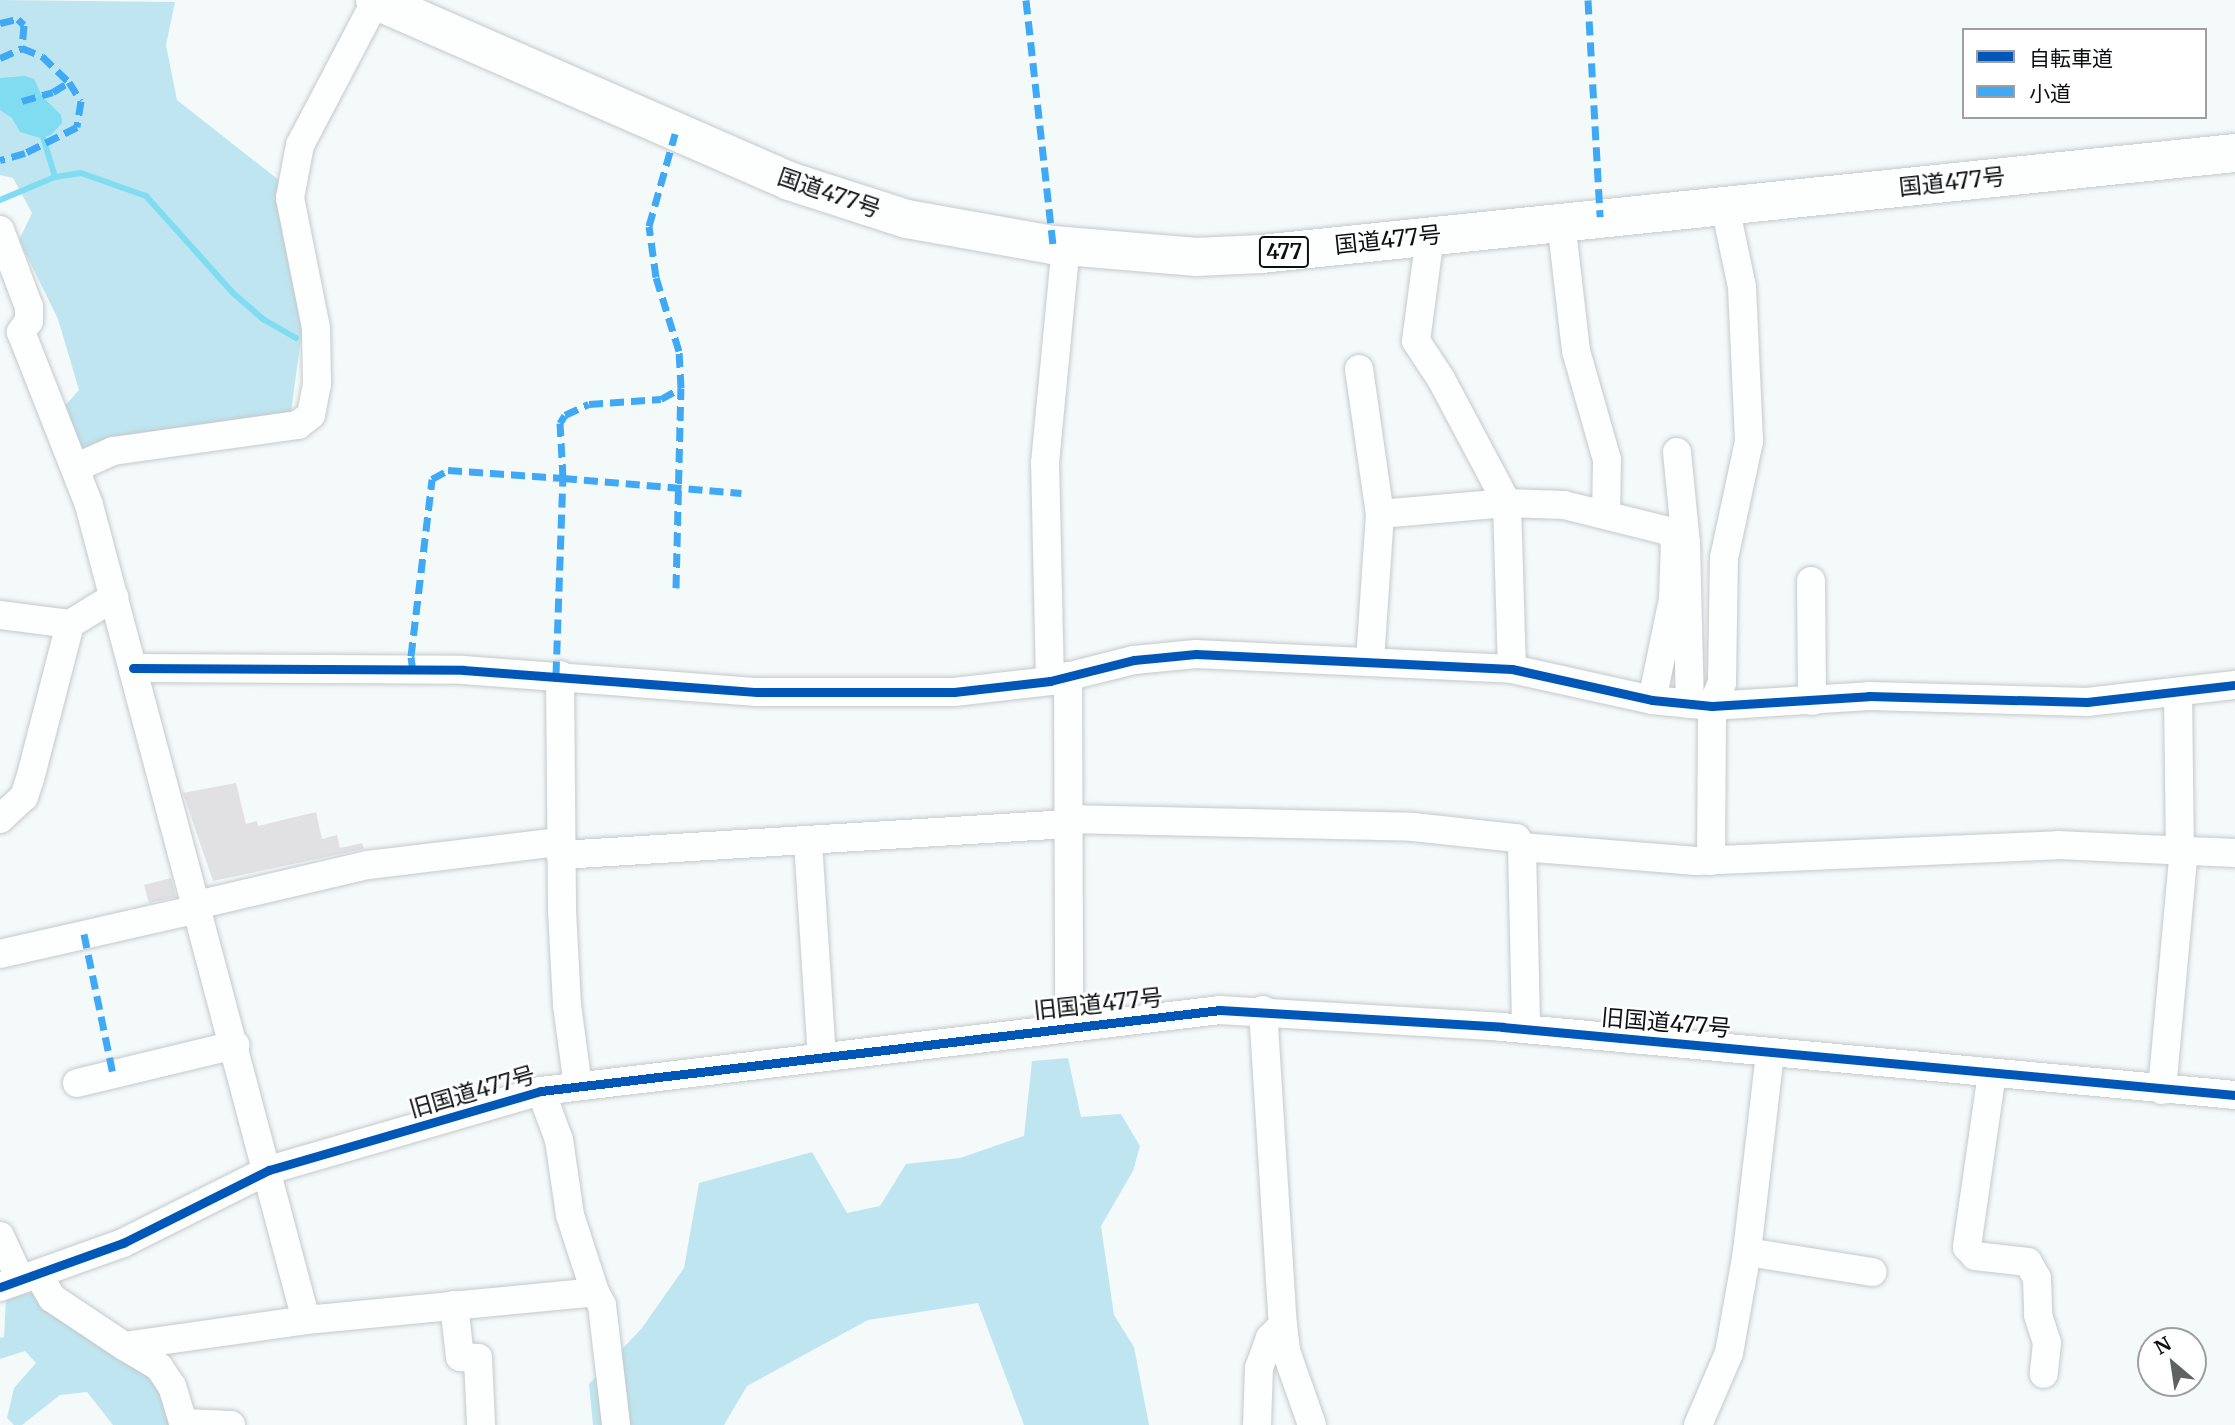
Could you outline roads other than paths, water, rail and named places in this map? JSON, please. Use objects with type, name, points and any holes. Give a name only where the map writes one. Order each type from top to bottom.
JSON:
[{"type":"highway","name":"国道477号","points":[[375,0],[789,181],[907,219],[1066,246],[1196,257],[1430,236],[2235,153]]},
{"type":"street","points":[[75,468],[113,451],[298,425],[311,415],[317,384],[316,328],[290,198],[300,145],[375,0]]},
{"type":"street","points":[[1701,705],[1722,683],[1724,558],[1749,441],[1742,287],[1725,206]]},
{"type":"street","points":[[1561,221],[1576,351],[1607,460],[1606,515]]},
{"type":"street","points":[[0,230],[29,307],[29,321],[11,328],[75,468],[114,597],[269,1170],[298,1303],[306,1320]]},
{"type":"street","points":[[1430,236],[1416,341],[1441,379],[1507,503],[1512,669]]},
{"type":"street","points":[[1066,246],[1045,463],[1068,822],[1069,1026]]},
{"type":"street","points":[[1359,369],[1380,514],[1370,662]]},
{"type":"street","points":[[1677,452],[1701,705],[1711,861]]},
{"type":"street","points":[[1380,514],[1507,503],[1564,505],[1668,531],[1675,541],[1674,599],[1652,700]]},
{"type":"street","points":[[1811,581],[1812,701]]},
{"type":"street","points":[[0,615],[70,624],[114,597]]},
{"type":"street","points":[[0,819],[23,797],[30,779],[70,624]]},
{"type":"street","points":[[133,668],[559,676],[757,691],[954,692],[1059,678],[1134,660],[1196,654],[1265,661],[1370,662],[1512,669],[1652,700],[1701,705],[1868,696],[2087,702],[2235,685]]},
{"type":"street","points":[[559,676],[561,853],[567,1005],[578,1086]]},
{"type":"street","points":[[2162,1090],[2182,849],[2178,692]]},
{"type":"street","points":[[561,853],[807,842],[1068,822],[1413,827],[1516,838],[1522,847],[1526,1029]]},
{"type":"street","points":[[0,954],[368,865],[558,842],[561,853]]},
{"type":"street","points":[[807,842],[822,1057]]},
{"type":"street","points":[[1522,847],[1711,861],[2058,845],[2235,853]]},
{"type":"street","name":"旧国道477号","points":[[19,1280],[122,1243],[269,1170],[541,1091],[1220,1010],[1263,1010],[1526,1029],[2235,1095]]},
{"type":"street","points":[[1263,1010],[1283,1325],[1286,1350],[1312,1425]]},
{"type":"street","points":[[78,1083],[235,1045]]},
{"type":"street","points":[[1698,1425],[1729,1353],[1747,1252],[1770,1052]]},
{"type":"street","points":[[1992,1073],[1967,1247],[1975,1256],[2028,1262],[2037,1278],[2038,1315],[2047,1343],[2044,1374]]},
{"type":"street","points":[[541,1091],[559,1140],[570,1214],[595,1292],[602,1305],[617,1425]]},
{"type":"street","points":[[0,1236],[19,1280],[52,1298],[159,1367],[172,1386],[183,1423],[231,1425]]},
{"type":"street","points":[[1747,1252],[1872,1272]]},
{"type":"street","points":[[124,1346],[306,1320],[595,1292]]},
{"type":"street","points":[[454,1305],[460,1356],[478,1358],[481,1425]]},
{"type":"street","points":[[1256,1425],[1259,1368],[1270,1338],[1283,1325]]},
{"type":"water","points":[[25,76],[34,79],[42,96],[61,115],[62,123],[51,135],[40,138],[20,132],[12,118],[0,110],[0,78]]},
{"type":"waterway","points":[[43,137],[55,177]]},
{"type":"waterway","points":[[0,200],[55,177],[81,173],[146,196],[233,293],[263,319],[296,338]]}]
